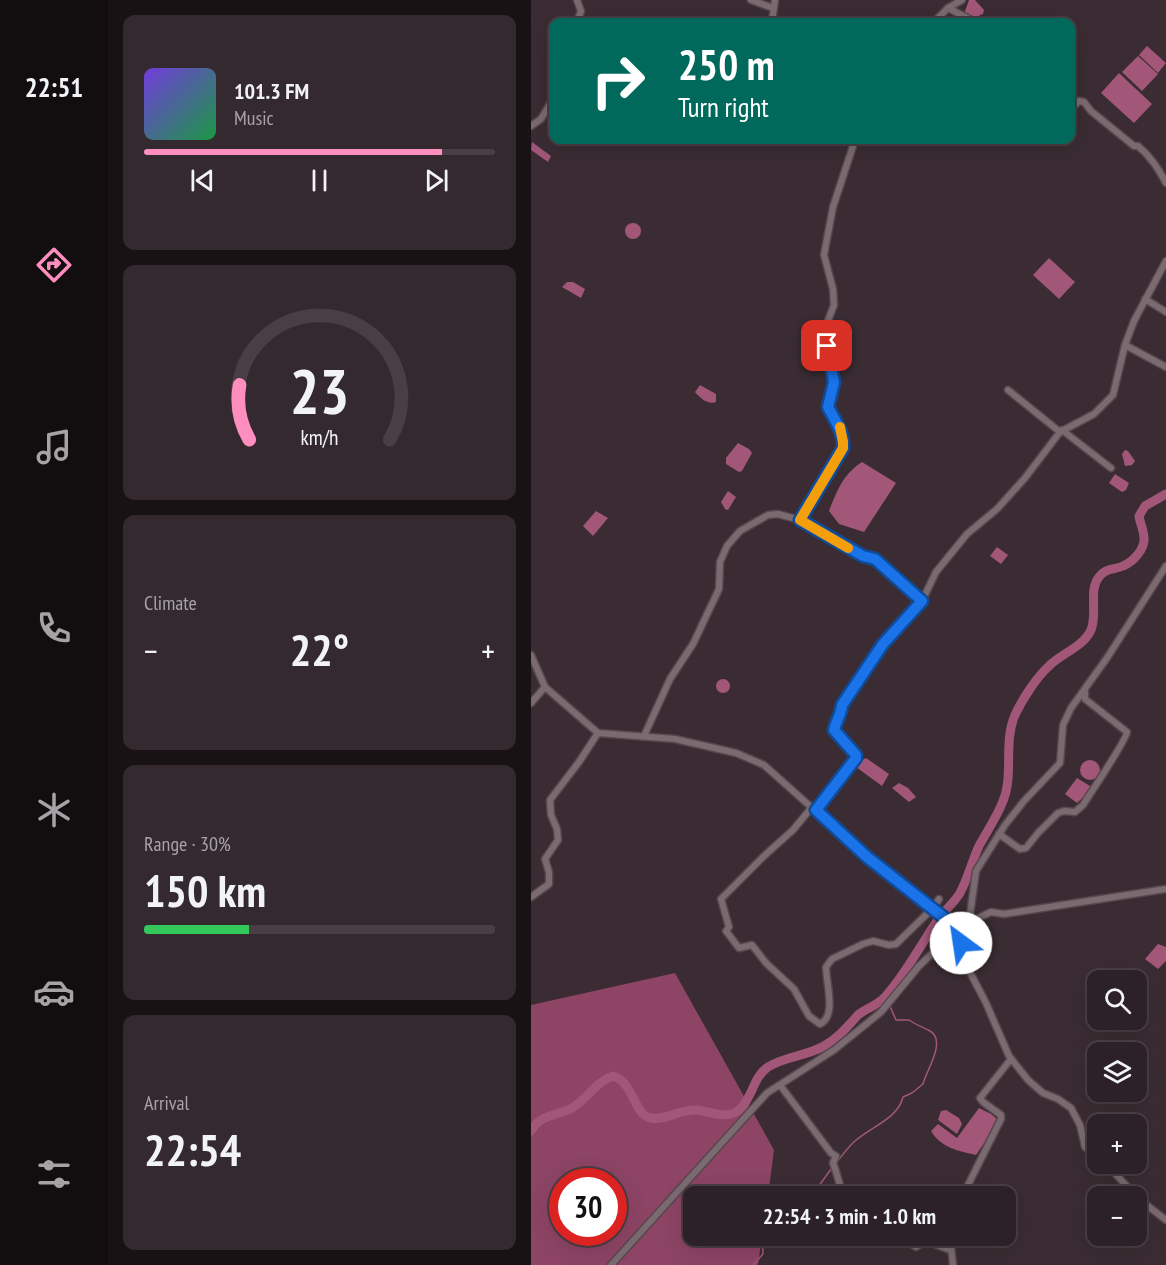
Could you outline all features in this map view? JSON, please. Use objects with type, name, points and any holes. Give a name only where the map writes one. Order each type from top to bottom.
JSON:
[{"type":"street","points":[[577,0],[581,11],[578,18]]},
{"type":"street","points":[[751,0],[773,8]]},
{"type":"street","points":[[772,18],[775,0]]},
{"type":"street","points":[[938,18],[948,8],[962,0]]},
{"type":"street","points":[[948,8],[967,18]]},
{"type":"street","points":[[1075,104],[1079,100],[1084,102],[1093,113],[1134,146],[1138,146],[1147,153],[1157,165],[1166,183]]},
{"type":"street","points":[[531,126],[541,119],[549,106]]},
{"type":"street","points":[[800,520],[843,448],[839,425],[828,407],[834,382],[824,331],[834,305],[833,289],[824,255],[833,207],[854,144]]},
{"type":"street","points":[[939,899],[935,910],[896,944],[889,945],[873,941],[832,959],[826,967],[829,1016],[820,1024],[814,1022],[809,1016],[794,988],[766,963],[752,945],[739,948],[731,939],[726,931],[729,927],[721,898],[814,809],[856,758],[856,755],[834,730],[842,705],[883,644],[922,601],[936,572],[967,534],[997,509],[1025,478],[1061,431],[1093,414],[1113,395],[1125,345],[1134,321],[1166,261]]},
{"type":"street","points":[[1145,299],[1166,312]]},
{"type":"street","points":[[1125,345],[1166,367]]},
{"type":"street","points":[[1008,390],[1111,468]]},
{"type":"street","points":[[644,735],[670,680],[693,644],[712,598],[719,589],[720,562],[727,546],[740,531],[768,515],[778,514],[800,520],[863,556],[875,559],[922,601]]},
{"type":"street","points":[[969,922],[976,871],[999,834],[1024,801],[1060,763],[1063,724],[1071,708],[1139,611],[1166,566]]},
{"type":"street","points":[[531,656],[545,687],[598,733],[675,739],[736,753],[764,765],[867,857],[947,919],[958,929],[964,961],[1011,1059],[1028,1080],[1043,1093],[1071,1108],[1080,1125],[1087,1150]]},
{"type":"street","points":[[531,703],[545,687]]},
{"type":"street","points":[[999,834],[1020,849],[1026,848],[1038,832],[1058,813],[1075,812],[1083,805],[1125,740],[1127,732],[1085,699],[1085,691]]},
{"type":"street","points":[[531,897],[549,884],[549,872],[545,859],[558,840],[557,829],[551,815],[550,800],[598,733]]},
{"type":"street","points":[[611,1265],[767,1093],[834,1050],[881,1012],[919,966],[958,929],[991,912],[1004,914],[1166,889]]},
{"type":"street","points":[[968,1186],[1001,1119],[1001,1115],[980,1098],[1011,1059]]},
{"type":"street","points":[[780,1085],[835,1156],[833,1163],[840,1186]]},
{"type":"street","points":[[1115,1174],[1140,1200],[1166,1220]]},
{"type":"street","points":[[940,1246],[950,1250]]},
{"type":"street","points":[[950,1246],[953,1265]]},
{"type":"shaded area","points":[[969,0],[975,0],[984,10],[983,14],[974,18],[964,14]]},
{"type":"shaded area","points":[[1147,46],[1166,63],[1158,73],[1139,55]]},
{"type":"shaded area","points":[[1138,56],[1158,74],[1142,91],[1122,72]]},
{"type":"shaded area","points":[[1119,73],[1152,104],[1134,123],[1101,93]]},
{"type":"shaded area","points":[[532,142],[551,156],[548,162],[531,150]]},
{"type":"shaded area","points":[[633,223],[641,231],[633,239],[625,231]]},
{"type":"shaded area","points":[[1049,258],[1075,282],[1059,299],[1033,275]]},
{"type":"shaded area","points":[[567,282],[573,282],[585,289],[581,298],[562,287]]},
{"type":"shaded area","points":[[700,385],[716,394],[716,402],[707,402],[695,392]]},
{"type":"shaded area","points":[[738,443],[752,453],[742,471],[739,472],[726,464],[726,458]]},
{"type":"shaded area","points":[[1125,450],[1135,461],[1132,465],[1125,466],[1122,454]]},
{"type":"shaded area","points":[[862,462],[896,483],[864,532],[839,524],[829,511],[845,478]]},
{"type":"shaded area","points":[[1115,474],[1129,483],[1126,490],[1122,492],[1109,483]]},
{"type":"shaded area","points":[[728,491],[736,497],[728,510],[721,502]]},
{"type":"shaded area","points":[[596,511],[608,518],[593,536],[583,526]]},
{"type":"shaded area","points":[[997,547],[1008,555],[1001,564],[990,556]]},
{"type":"shaded area","points":[[720,679],[726,679],[730,686],[726,693],[720,693],[716,689],[716,683]]},
{"type":"shaded area","points":[[866,758],[889,774],[882,786],[856,767]]},
{"type":"shaded area","points":[[1090,760],[1097,763],[1100,770],[1097,777],[1090,780],[1083,777],[1080,770],[1083,763]]},
{"type":"shaded area","points":[[1077,778],[1090,786],[1089,792],[1077,803],[1065,794]]},
{"type":"shaded area","points":[[899,783],[908,788],[916,797],[909,802],[892,788]]},
{"type":"shaded area","points":[[1158,944],[1166,947],[1166,961],[1158,969],[1145,959]]},
{"type":"shaded area","points":[[675,973],[774,1150],[769,1186],[683,1186],[683,1246],[761,1246],[758,1265],[531,1265],[531,1005]]},
{"type":"shaded area","points":[[979,1108],[999,1121],[976,1155],[945,1145],[931,1131],[938,1124],[957,1138]]},
{"type":"shaded area","points":[[946,1110],[959,1118],[962,1124],[957,1134],[938,1120],[941,1111]]},
{"type":"waterway","points":[[531,1131],[539,1121],[572,1108],[601,1082],[613,1076],[626,1085],[641,1111],[645,1116],[651,1118],[662,1118],[690,1110],[724,1115],[735,1113],[748,1099],[759,1076],[768,1067],[824,1046],[838,1036],[864,1010],[879,1003],[885,997],[906,970],[937,921],[960,893],[979,846],[1001,807],[1008,780],[1011,725],[1022,702],[1044,671],[1087,636],[1093,623],[1093,595],[1099,577],[1104,572],[1127,564],[1138,555],[1144,542],[1139,516],[1145,506],[1166,494]]},
{"type":"waterway","points":[[836,1163],[855,1141],[890,1117],[900,1105],[903,1097],[923,1084],[934,1056],[937,1042],[935,1036],[909,1020],[896,1020],[889,1004]]},
{"type":"waterway","points":[[819,1186],[831,1169]]},
{"type":"waterway","points":[[753,1265],[763,1254],[763,1246]]},
{"type":"slow traffic","points":[[840,427],[843,448],[800,520],[848,548]]},
{"type":"route","points":[[827,346],[834,382],[834,388],[828,399],[828,407],[839,425],[843,448],[800,520],[863,556],[875,559],[922,601],[883,644],[842,705],[834,730],[856,755],[856,758],[816,810],[867,857],[958,929],[961,943]]}]
